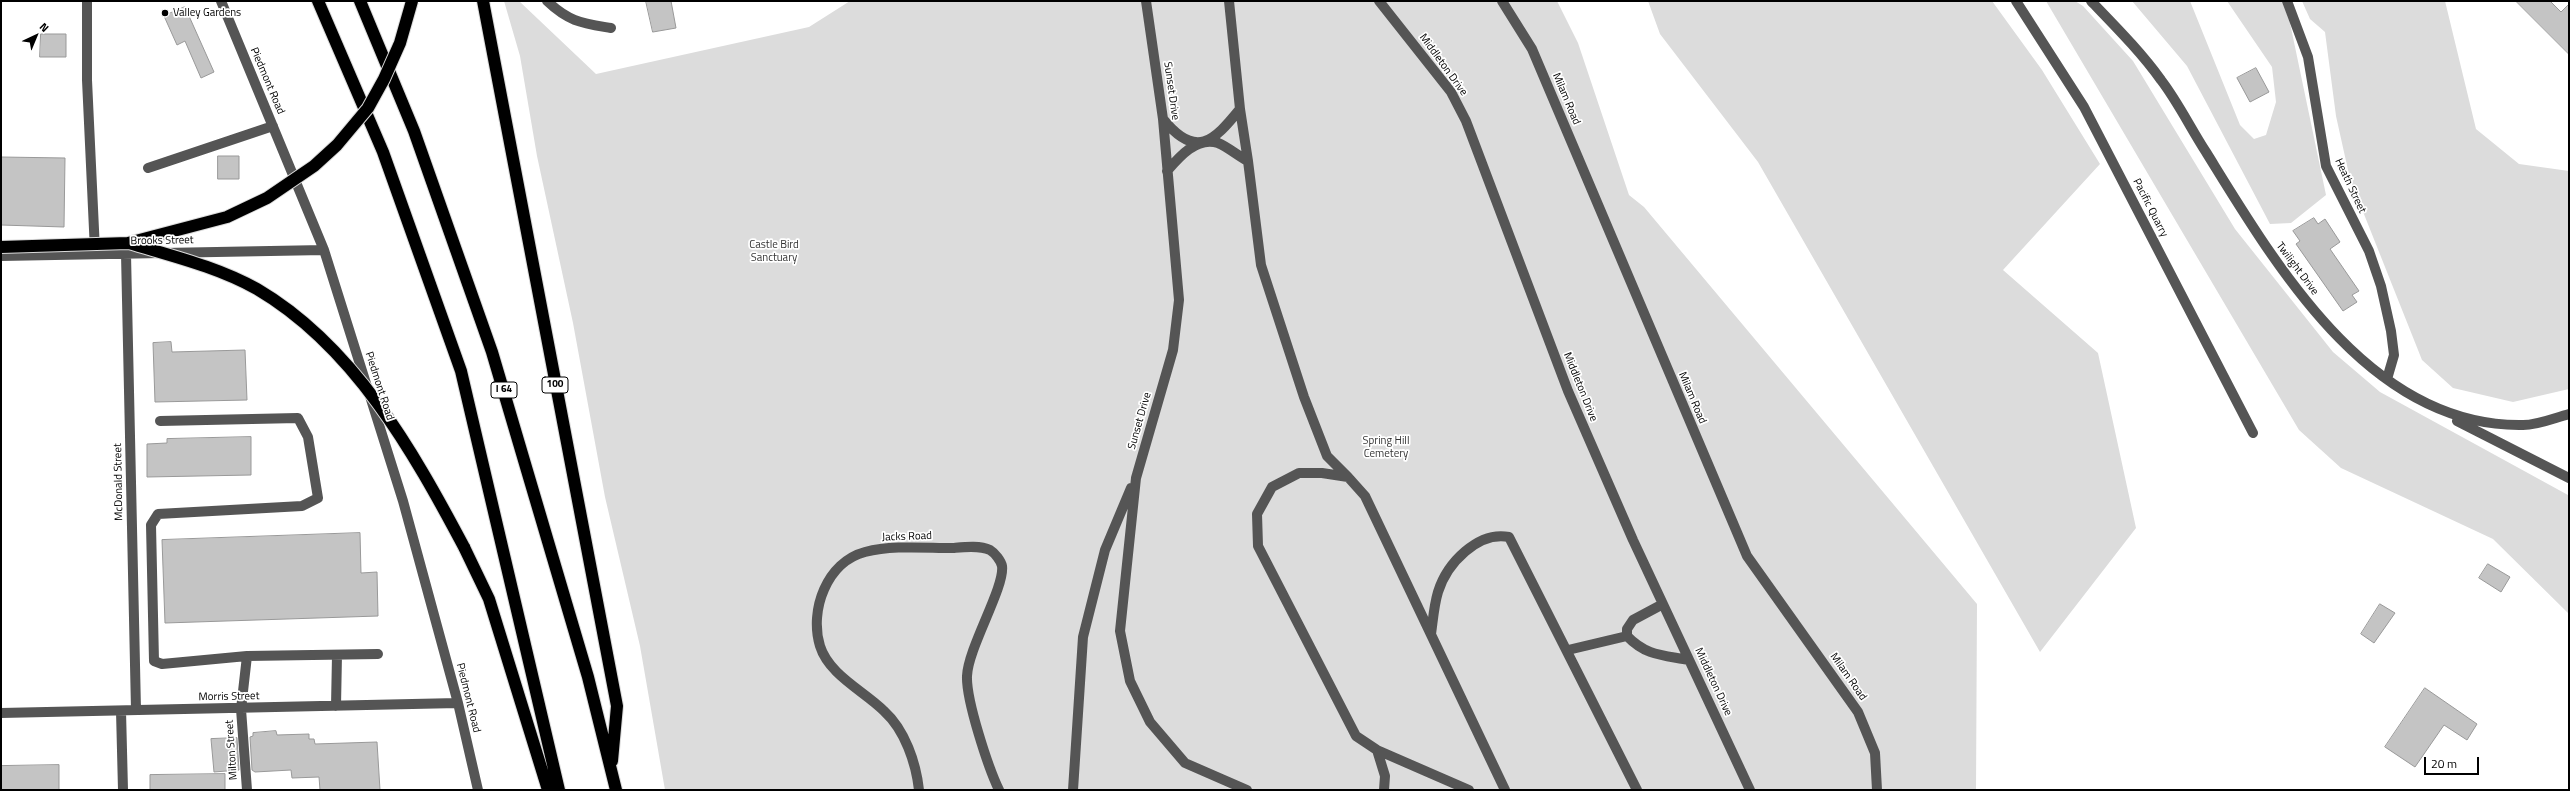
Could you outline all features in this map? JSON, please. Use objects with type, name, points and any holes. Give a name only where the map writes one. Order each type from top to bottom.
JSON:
[{"type":"highway","points":[[318,1],[382,152],[461,371],[559,790]]},
{"type":"highway","name":"I 64","points":[[360,1],[414,131],[492,352],[588,677],[616,790]]},
{"type":"highway","points":[[127,248],[227,217],[267,198],[314,166],[337,145],[368,108],[384,79],[400,43],[412,1]]},
{"type":"highway","name":"100","points":[[483,1],[617,706],[611,770]]},
{"type":"highway","points":[[1,247],[127,248],[216,270],[256,289],[294,315],[340,358],[379,404],[430,484],[490,599],[548,790]]},
{"type":"street","points":[[87,1],[87,80],[96,254]]},
{"type":"street","name":"Piedmont Road","points":[[221,1],[324,250],[403,501],[458,703],[478,790]]},
{"type":"street","points":[[547,1],[562,15],[578,22],[611,28]]},
{"type":"street","name":"Sunset Drive","points":[[1146,1],[1163,119],[1179,300],[1178,320],[1173,350],[1136,478],[1120,631],[1130,681],[1150,722],[1185,763],[1247,790]]},
{"type":"street","points":[[1229,1],[1240,109],[1261,265],[1304,397],[1327,456],[1365,496],[1505,790]]},
{"type":"street","name":"Middleton Drive","points":[[1379,1],[1451,92],[1466,121],[1568,391],[1663,604],[1750,790]]},
{"type":"street","name":"Milam Road","points":[[1502,1],[1532,49],[1747,556],[1858,712],[1875,753],[1877,790]]},
{"type":"street","name":"Pacific Quarry","points":[[2016,1],[2084,107],[2253,433]]},
{"type":"street","name":"Twilight Drive","points":[[2092,1],[2162,80],[2272,257],[2309,305],[2354,352],[2387,379],[2430,407],[2455,417],[2493,424],[2524,425],[2569,414]]},
{"type":"street","name":"Heath Street","points":[[2287,1],[2308,57],[2326,166],[2369,251],[2392,331],[2394,355],[2387,379]]},
{"type":"street","points":[[1167,171],[1181,155],[1200,143],[1211,140],[1221,132],[1240,109]]},
{"type":"street","points":[[1163,119],[1173,131],[1200,143],[1218,143],[1248,161]]},
{"type":"street","points":[[148,168],[273,126]]},
{"type":"street","name":"Brooks Street","points":[[1,256],[96,254],[127,248],[324,250]]},
{"type":"street","name":"McDonald Street","points":[[127,248],[136,710]]},
{"type":"street","points":[[2430,407],[2569,478]]},
{"type":"street","points":[[160,421],[298,418],[308,437],[318,498],[302,506],[158,514],[151,525],[154,661],[162,664],[247,656],[378,654]]},
{"type":"street","points":[[1348,477],[1322,473],[1299,473],[1272,487],[1257,514],[1258,546],[1356,736],[1378,750],[1469,790]]},
{"type":"street","points":[[1073,790],[1083,637],[1105,550],[1136,478]]},
{"type":"street","points":[[1431,634],[1438,592],[1448,570],[1460,556],[1484,538],[1499,535],[1509,537],[1568,650],[1637,790]]},
{"type":"street","name":"Jacks Road","points":[[919,790],[918,775],[903,736],[885,711],[832,666],[820,646],[818,620],[823,589],[840,564],[852,556],[881,548],[972,547],[990,550],[1000,560],[1002,568],[998,583],[976,644],[967,675],[969,699],[999,790]]},
{"type":"street","points":[[1663,604],[1633,620],[1627,629],[1627,636],[1639,648],[1659,655],[1689,660]]},
{"type":"street","points":[[1568,650],[1627,636]]},
{"type":"street","points":[[336,706],[337,655]]},
{"type":"street","name":"Milton Street","points":[[247,656],[242,709],[247,790]]},
{"type":"street","name":"Morris Street","points":[[1,713],[242,709],[458,703]]},
{"type":"street","points":[[121,711],[123,790]]},
{"type":"street","points":[[1378,750],[1386,776],[1384,790]]},
{"type":"green space","name":"Spring Hill Cemetery","points":[[504,1],[519,1],[596,74],[809,27],[850,1],[1557,1],[1578,43],[1629,195],[1644,207],[1977,604],[1976,790],[665,790],[640,646],[605,497],[573,323],[537,156],[520,56]]},
{"type":"green space","points":[[1648,1],[1992,1],[2042,70],[2100,164],[2003,270],[2098,353],[2136,528],[2040,652],[1758,162],[1660,34]]},
{"type":"green space","points":[[2046,1],[2075,1],[2083,6],[2133,61],[2235,229],[2333,352],[2380,392],[2568,495],[2569,614],[2493,539],[2341,468],[2299,430]]},
{"type":"green space","points":[[2132,1],[2190,1],[2240,125],[2254,139],[2266,135],[2276,102],[2272,67],[2227,1],[2282,1],[2290,23],[2326,195],[2291,223],[2270,224],[2187,66]]},
{"type":"green space","points":[[2302,1],[2445,1],[2476,129],[2519,164],[2569,171],[2569,389],[2513,402],[2453,388],[2422,360],[2350,179],[2336,116],[2325,32],[2310,19]]},
{"type":"building","points":[[646,1],[671,1],[676,28],[653,32]]},
{"type":"building","points":[[2516,1],[2550,1],[2561,12],[2569,4],[2569,54]]},
{"type":"building","points":[[185,7],[214,72],[201,78],[185,41],[177,45],[164,16]]},
{"type":"building","points":[[41,34],[66,34],[66,57],[40,57]]},
{"type":"building","points":[[2256,68],[2269,92],[2250,102],[2237,78]]},
{"type":"building","points":[[218,156],[239,156],[239,179],[218,179]]},
{"type":"building","points":[[1,157],[65,158],[64,227],[1,225]]},
{"type":"building","points":[[2314,218],[2318,224],[2325,219],[2340,242],[2330,249],[2359,291],[2352,295],[2357,302],[2343,311],[2296,244],[2300,241],[2293,231]]},
{"type":"building","points":[[171,342],[172,352],[245,350],[247,400],[155,402],[153,343]]},
{"type":"building","points":[[251,437],[251,475],[147,477],[147,444],[167,443],[167,439]]},
{"type":"building","points":[[360,533],[361,573],[377,572],[378,616],[165,623],[162,540]]},
{"type":"building","points":[[2488,564],[2510,577],[2501,592],[2479,578]]},
{"type":"building","points":[[2380,604],[2395,613],[2374,643],[2361,634]]},
{"type":"building","points":[[2425,688],[2477,724],[2467,740],[2444,725],[2415,767],[2385,747]]},
{"type":"building","points":[[276,731],[277,735],[309,734],[309,739],[314,739],[315,744],[377,742],[380,790],[320,790],[319,777],[292,778],[291,770],[255,772],[252,770],[250,737],[253,736],[253,733]]},
{"type":"building","points":[[237,738],[239,770],[214,772],[211,739]]},
{"type":"building","points":[[59,765],[59,790],[1,790],[1,766]]},
{"type":"building","points":[[225,774],[225,790],[150,790],[150,775]]},
{"type":"place","name":"Valley Gardens","points":[[165,13]]},
{"type":"park label","name":"Castle Bird Sanctuary","points":[[774,251]]}]
